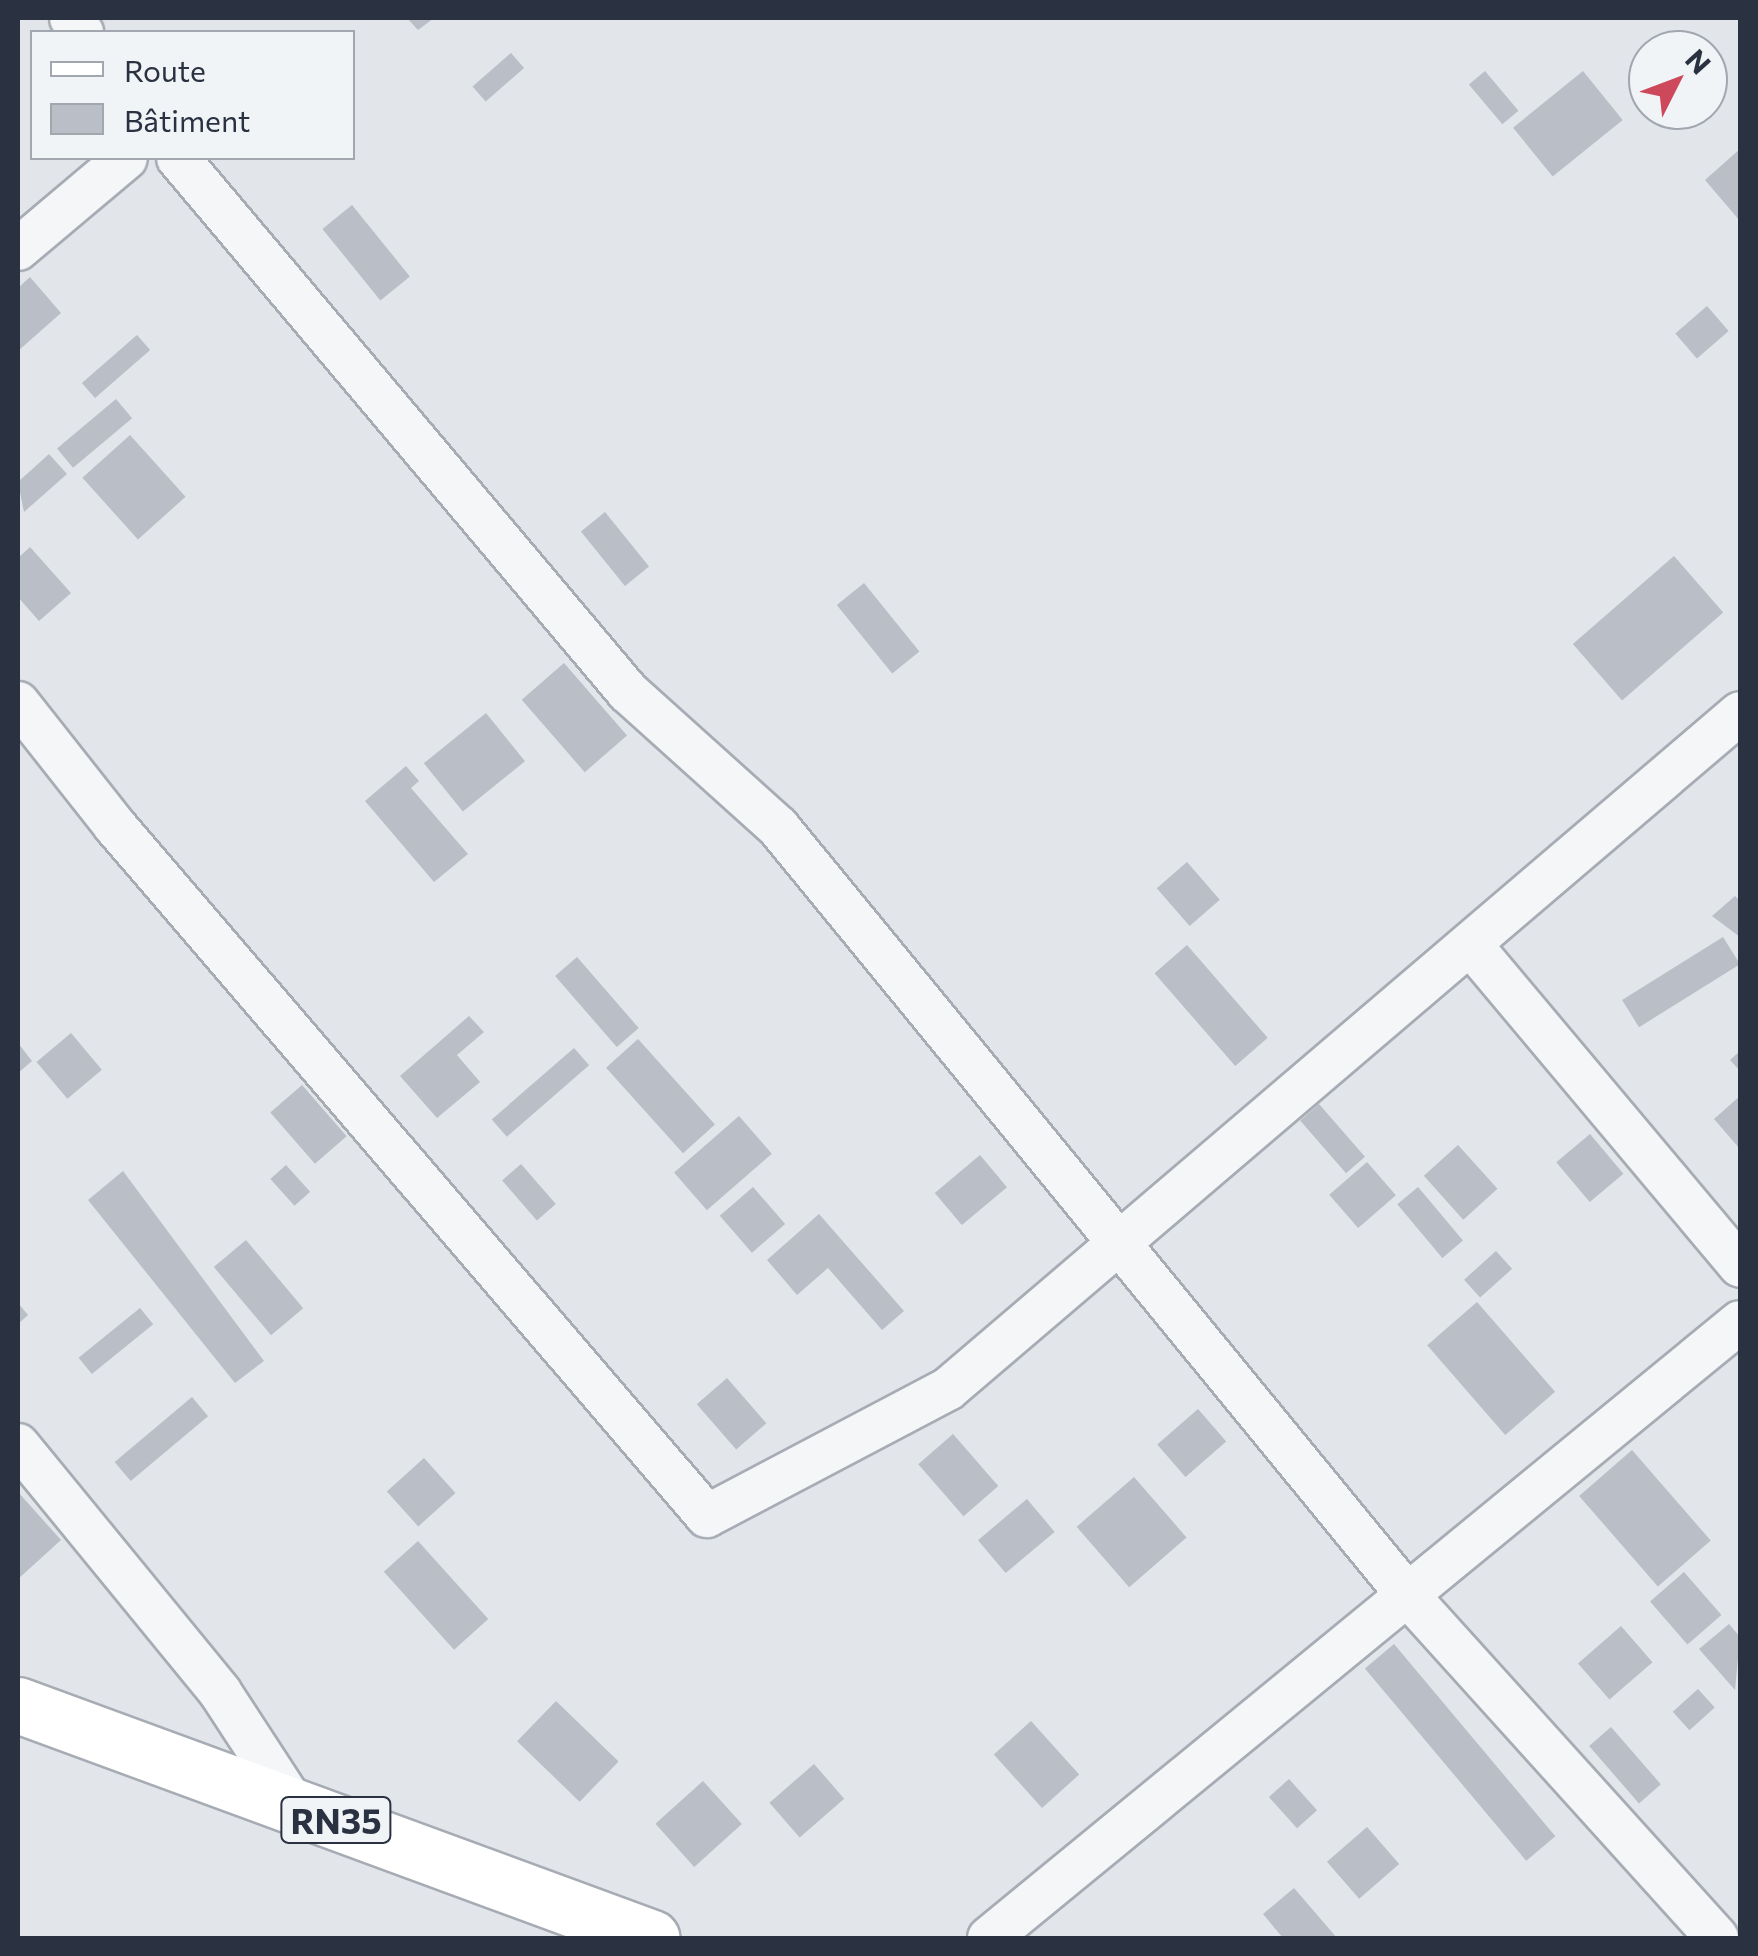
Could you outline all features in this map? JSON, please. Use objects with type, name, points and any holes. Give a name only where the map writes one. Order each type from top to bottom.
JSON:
[{"type":"main road","name":"RN35","points":[[18,1705],[652,1938]]},
{"type":"street","points":[[18,249],[124,160]]},
{"type":"street","points":[[180,160],[628,692],[778,827],[1124,1244],[1410,1598],[1716,1938],[1740,1921]]},
{"type":"street","points":[[18,704],[114,826],[707,1516],[948,1388],[1124,1244],[1740,714]]},
{"type":"street","points":[[1470,944],[1740,1266]]},
{"type":"street","points":[[990,1938],[1410,1598],[1740,1322]]},
{"type":"street","points":[[18,1445],[220,1692],[293,1804]]},
{"type":"building","points":[[407,18],[434,18],[418,30]]},
{"type":"building","points":[[511,53],[524,68],[486,102],[473,86]]},
{"type":"building","points":[[1485,71],[1518,111],[1502,124],[1469,84]]},
{"type":"building","points":[[1583,71],[1623,120],[1553,177],[1513,128]]},
{"type":"building","points":[[1740,149],[1740,221],[1705,180]]},
{"type":"building","points":[[352,205],[410,276],[380,300],[322,229]]},
{"type":"building","points":[[30,277],[61,313],[18,351],[18,288]]},
{"type":"building","points":[[1707,306],[1729,331],[1697,358],[1675,334]]},
{"type":"building","points":[[137,335],[150,350],[95,398],[82,383]]},
{"type":"building","points":[[116,399],[132,418],[73,468],[57,448]]},
{"type":"building","points":[[130,435],[186,497],[138,540],[82,478]]},
{"type":"building","points":[[49,454],[67,474],[24,512],[18,482]]},
{"type":"building","points":[[605,512],[649,566],[625,586],[581,532]]},
{"type":"building","points":[[30,547],[71,593],[39,621],[18,597],[18,558]]},
{"type":"building","points":[[1674,556],[1723,613],[1622,701],[1573,644]]},
{"type":"building","points":[[864,583],[919,651],[892,673],[837,605]]},
{"type":"building","points":[[564,663],[627,735],[585,772],[522,700]]},
{"type":"building","points":[[486,713],[525,761],[463,812],[424,763]]},
{"type":"building","points":[[406,766],[419,781],[411,788],[468,854],[434,882],[365,801]]},
{"type":"building","points":[[1187,862],[1220,900],[1190,926],[1157,888]]},
{"type":"building","points":[[1735,896],[1740,901],[1740,937],[1712,916]]},
{"type":"building","points":[[1723,937],[1740,964],[1639,1027],[1622,1000]]},
{"type":"building","points":[[1187,945],[1268,1038],[1235,1066],[1155,973]]},
{"type":"building","points":[[577,957],[639,1028],[617,1047],[555,976]]},
{"type":"building","points":[[469,1016],[484,1032],[457,1055],[480,1082],[437,1118],[400,1076]]},
{"type":"building","points":[[71,1033],[102,1070],[67,1099],[37,1062]]},
{"type":"building","points":[[638,1039],[715,1124],[683,1153],[606,1068]]},
{"type":"building","points":[[18,1043],[32,1061],[18,1073]]},
{"type":"building","points":[[574,1048],[589,1065],[507,1137],[492,1120]]},
{"type":"building","points":[[1740,1051],[1740,1071],[1730,1060]]},
{"type":"building","points":[[302,1085],[347,1136],[315,1164],[270,1113]]},
{"type":"building","points":[[1740,1096],[1740,1149],[1714,1119]]},
{"type":"building","points":[[1319,1104],[1365,1157],[1346,1173],[1300,1120]]},
{"type":"building","points":[[739,1116],[772,1154],[707,1210],[674,1172]]},
{"type":"building","points":[[1590,1134],[1623,1174],[1590,1202],[1556,1162]]},
{"type":"building","points":[[1458,1145],[1497,1189],[1463,1220],[1424,1176]]},
{"type":"building","points":[[980,1155],[1007,1187],[962,1225],[935,1193]]},
{"type":"building","points":[[1367,1162],[1396,1195],[1358,1228],[1329,1195]]},
{"type":"building","points":[[521,1164],[556,1204],[537,1220],[502,1180]]},
{"type":"building","points":[[286,1165],[310,1192],[294,1206],[270,1179]]},
{"type":"building","points":[[123,1171],[264,1361],[235,1383],[88,1200]]},
{"type":"building","points":[[753,1187],[785,1224],[752,1253],[720,1216]]},
{"type":"building","points":[[1418,1187],[1463,1241],[1442,1258],[1397,1204]]},
{"type":"building","points":[[819,1214],[904,1311],[882,1330],[828,1268],[797,1295],[767,1260]]},
{"type":"building","points":[[246,1240],[303,1308],[271,1335],[214,1267]]},
{"type":"building","points":[[1496,1251],[1512,1269],[1480,1298],[1464,1280]]},
{"type":"building","points":[[1477,1302],[1555,1392],[1505,1435],[1427,1345]]},
{"type":"building","points":[[18,1303],[28,1315],[18,1324]]},
{"type":"building","points":[[140,1308],[153,1324],[92,1374],[79,1358]]},
{"type":"building","points":[[727,1378],[766,1423],[736,1450],[697,1404]]},
{"type":"building","points":[[192,1397],[208,1416],[131,1481],[115,1462]]},
{"type":"building","points":[[1198,1409],[1226,1441],[1185,1477],[1157,1444]]},
{"type":"building","points":[[953,1434],[998,1486],[964,1516],[918,1464]]},
{"type":"building","points":[[1632,1450],[1711,1541],[1658,1586],[1579,1496]]},
{"type":"building","points":[[424,1458],[455,1493],[418,1526],[387,1491]]},
{"type":"building","points":[[1134,1477],[1186,1537],[1129,1587],[1077,1527]]},
{"type":"building","points":[[18,1492],[61,1540],[18,1579]]},
{"type":"building","points":[[1027,1499],[1055,1532],[1006,1573],[978,1540]]},
{"type":"building","points":[[418,1541],[488,1619],[454,1650],[384,1572]]},
{"type":"building","points":[[1684,1572],[1721,1615],[1687,1645],[1650,1602]]},
{"type":"building","points":[[1729,1624],[1740,1637],[1735,1690],[1699,1649]]},
{"type":"building","points":[[1621,1626],[1652,1662],[1609,1700],[1578,1663]]},
{"type":"building","points":[[1394,1644],[1555,1836],[1526,1861],[1365,1668]]},
{"type":"building","points":[[1698,1689],[1715,1708],[1689,1730],[1673,1712]]},
{"type":"building","points":[[556,1701],[619,1761],[580,1802],[517,1741]]},
{"type":"building","points":[[1031,1721],[1079,1775],[1042,1808],[994,1754]]},
{"type":"building","points":[[1611,1727],[1661,1784],[1639,1803],[1589,1746]]},
{"type":"building","points":[[814,1764],[844,1799],[800,1837],[769,1803]]},
{"type":"building","points":[[1289,1779],[1317,1810],[1297,1828],[1269,1797]]},
{"type":"building","points":[[703,1781],[742,1824],[694,1867],[655,1824]]},
{"type":"building","points":[[1367,1827],[1399,1864],[1359,1899],[1327,1862]]},
{"type":"building","points":[[1294,1888],[1337,1938],[1283,1938],[1263,1914]]}]
